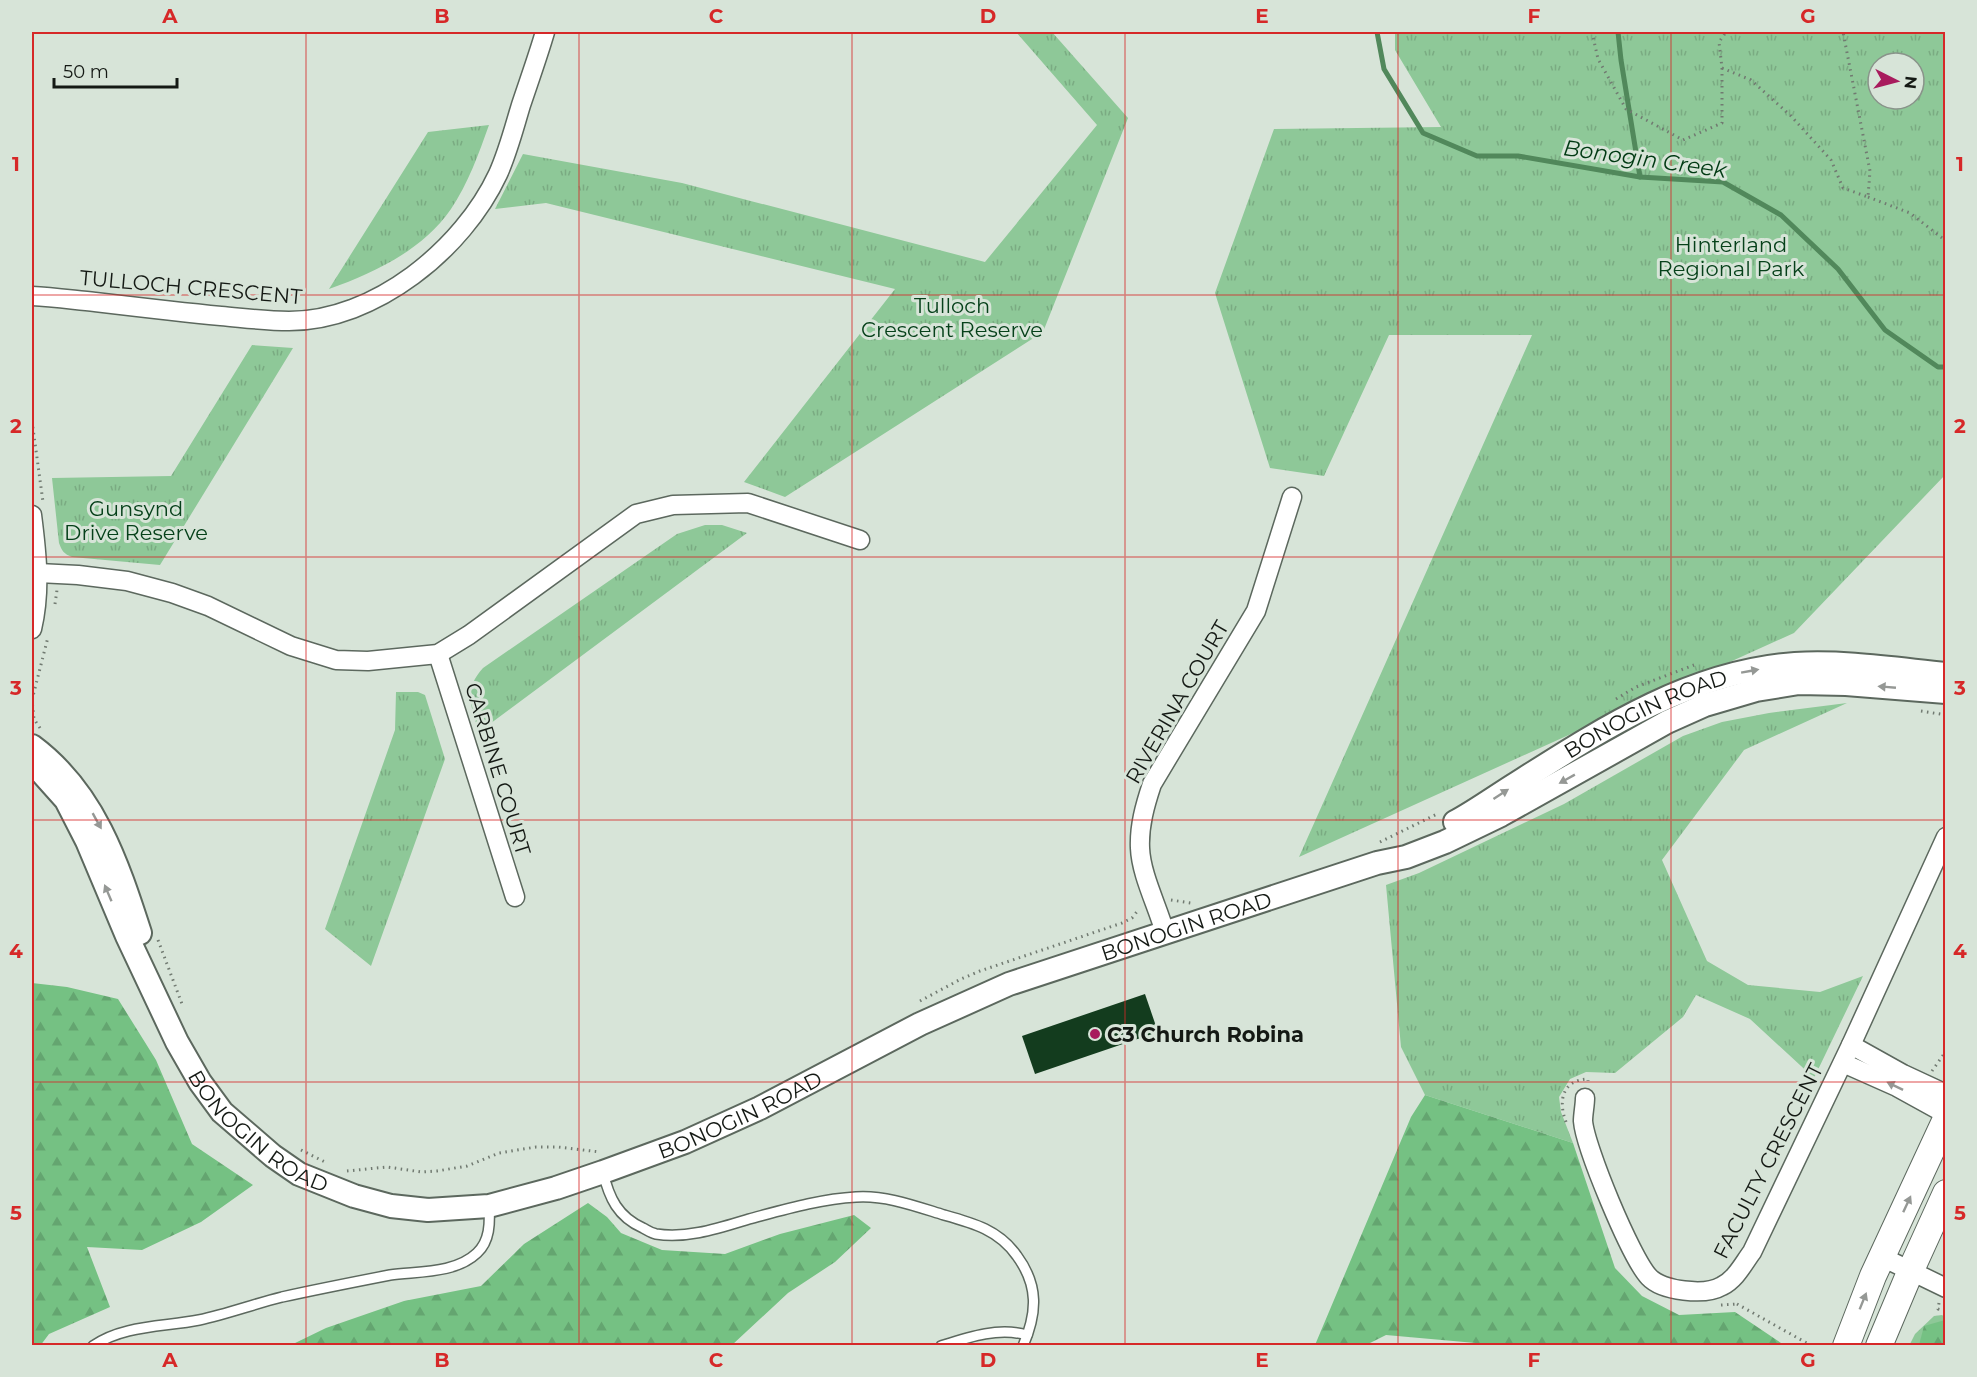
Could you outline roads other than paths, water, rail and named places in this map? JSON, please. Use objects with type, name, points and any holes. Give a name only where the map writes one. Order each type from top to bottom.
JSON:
[{"type":"main road","points":[[1846,1346],[1882,1257],[1946,1119]]},
{"type":"main road","points":[[1879,1346],[1946,1193]]},
{"type":"street","name":"TULLOCH CRESCENT","points":[[32,296],[168,311],[292,321],[326,316],[346,310],[392,290],[411,278],[459,232],[484,198],[498,173],[510,141],[545,32]]},
{"type":"street","name":"RIVERINA COURT","points":[[1166,933],[1146,877],[1140,849],[1143,813],[1152,784],[1256,611],[1292,497]]},
{"type":"street","points":[[38,573],[127,581],[172,592],[208,606],[291,646],[336,660],[368,661],[438,654],[470,635],[636,514],[673,506],[748,503],[860,540]]},
{"type":"street","points":[[38,512],[37,596],[40,628]]},
{"type":"street","name":"CARBINE COURT","points":[[438,654],[514,897]]},
{"type":"street","name":"BONOGIN ROAD","points":[[1377,863],[1469,815],[1572,748],[1659,700],[1711,680],[1794,664],[1823,663],[1946,674]]},
{"type":"street","name":"BONOGIN ROAD","points":[[32,762],[66,800],[87,841],[127,936],[177,1042],[200,1082],[222,1112],[273,1156],[299,1174],[354,1196],[391,1206],[428,1210],[489,1206],[556,1188],[602,1162],[685,1142],[760,1108],[920,1024],[1010,984],[1377,863],[1406,857],[1501,815],[1667,722],[1705,705],[1756,690],[1799,683],[1846,684],[1946,692]]},
{"type":"street","points":[[1572,748],[1580,757],[1587,757],[1647,722],[1674,711],[1705,705]]},
{"type":"street","name":"BONOGIN ROAD","points":[[38,740],[57,768],[88,805],[102,829],[115,859],[140,932],[159,1004]]},
{"type":"street","name":"FACULTY CRESCENT","points":[[1585,1098],[1583,1120],[1588,1146],[1640,1266],[1650,1278],[1664,1286],[1693,1292],[1720,1288],[1733,1278],[1752,1252],[1843,1063],[1946,837]]},
{"type":"street","points":[[1851,1045],[1903,1074],[1946,1094]]},
{"type":"street","points":[[1843,1063],[1897,1087],[1946,1114]]},
{"type":"street","points":[[1882,1257],[1911,1270],[1942,1295]]},
{"type":"lane","points":[[602,1162],[608,1194],[619,1213],[654,1234],[705,1232],[772,1213],[856,1197],[898,1201],[978,1224],[995,1233],[1013,1250],[1024,1266],[1032,1286],[1033,1321],[1023,1346]]},
{"type":"lane","points":[[93,1346],[120,1333],[213,1317],[293,1295],[454,1265],[468,1260],[478,1252],[487,1237],[490,1221],[489,1206]]},
{"type":"lane","points":[[941,1346],[966,1338],[1005,1331],[1027,1335]]},
{"type":"waterway","name":"Bonogin Creek","points":[[1377,32],[1384,69],[1423,133],[1477,156],[1518,156],[1640,177],[1723,182],[1781,215],[1838,269],[1885,330],[1938,367],[1946,367]]},
{"type":"waterway","points":[[1618,32],[1640,177]]},
{"type":"waterway","points":[[1384,1346],[1404,1346]]},
{"type":"waterway","points":[[1445,1346],[1453,1346]]},
{"type":"place","name":"C3 Church Robina","points":[[1095,1034]]},
{"type":"park label","name":"Hinterland Regional Park","points":[[1731,256]]},
{"type":"park label","name":"Tulloch Crescent Reserve","points":[[952,317]]},
{"type":"park label","name":"Gunsynd Drive Reserve","points":[[136,520]]}]
